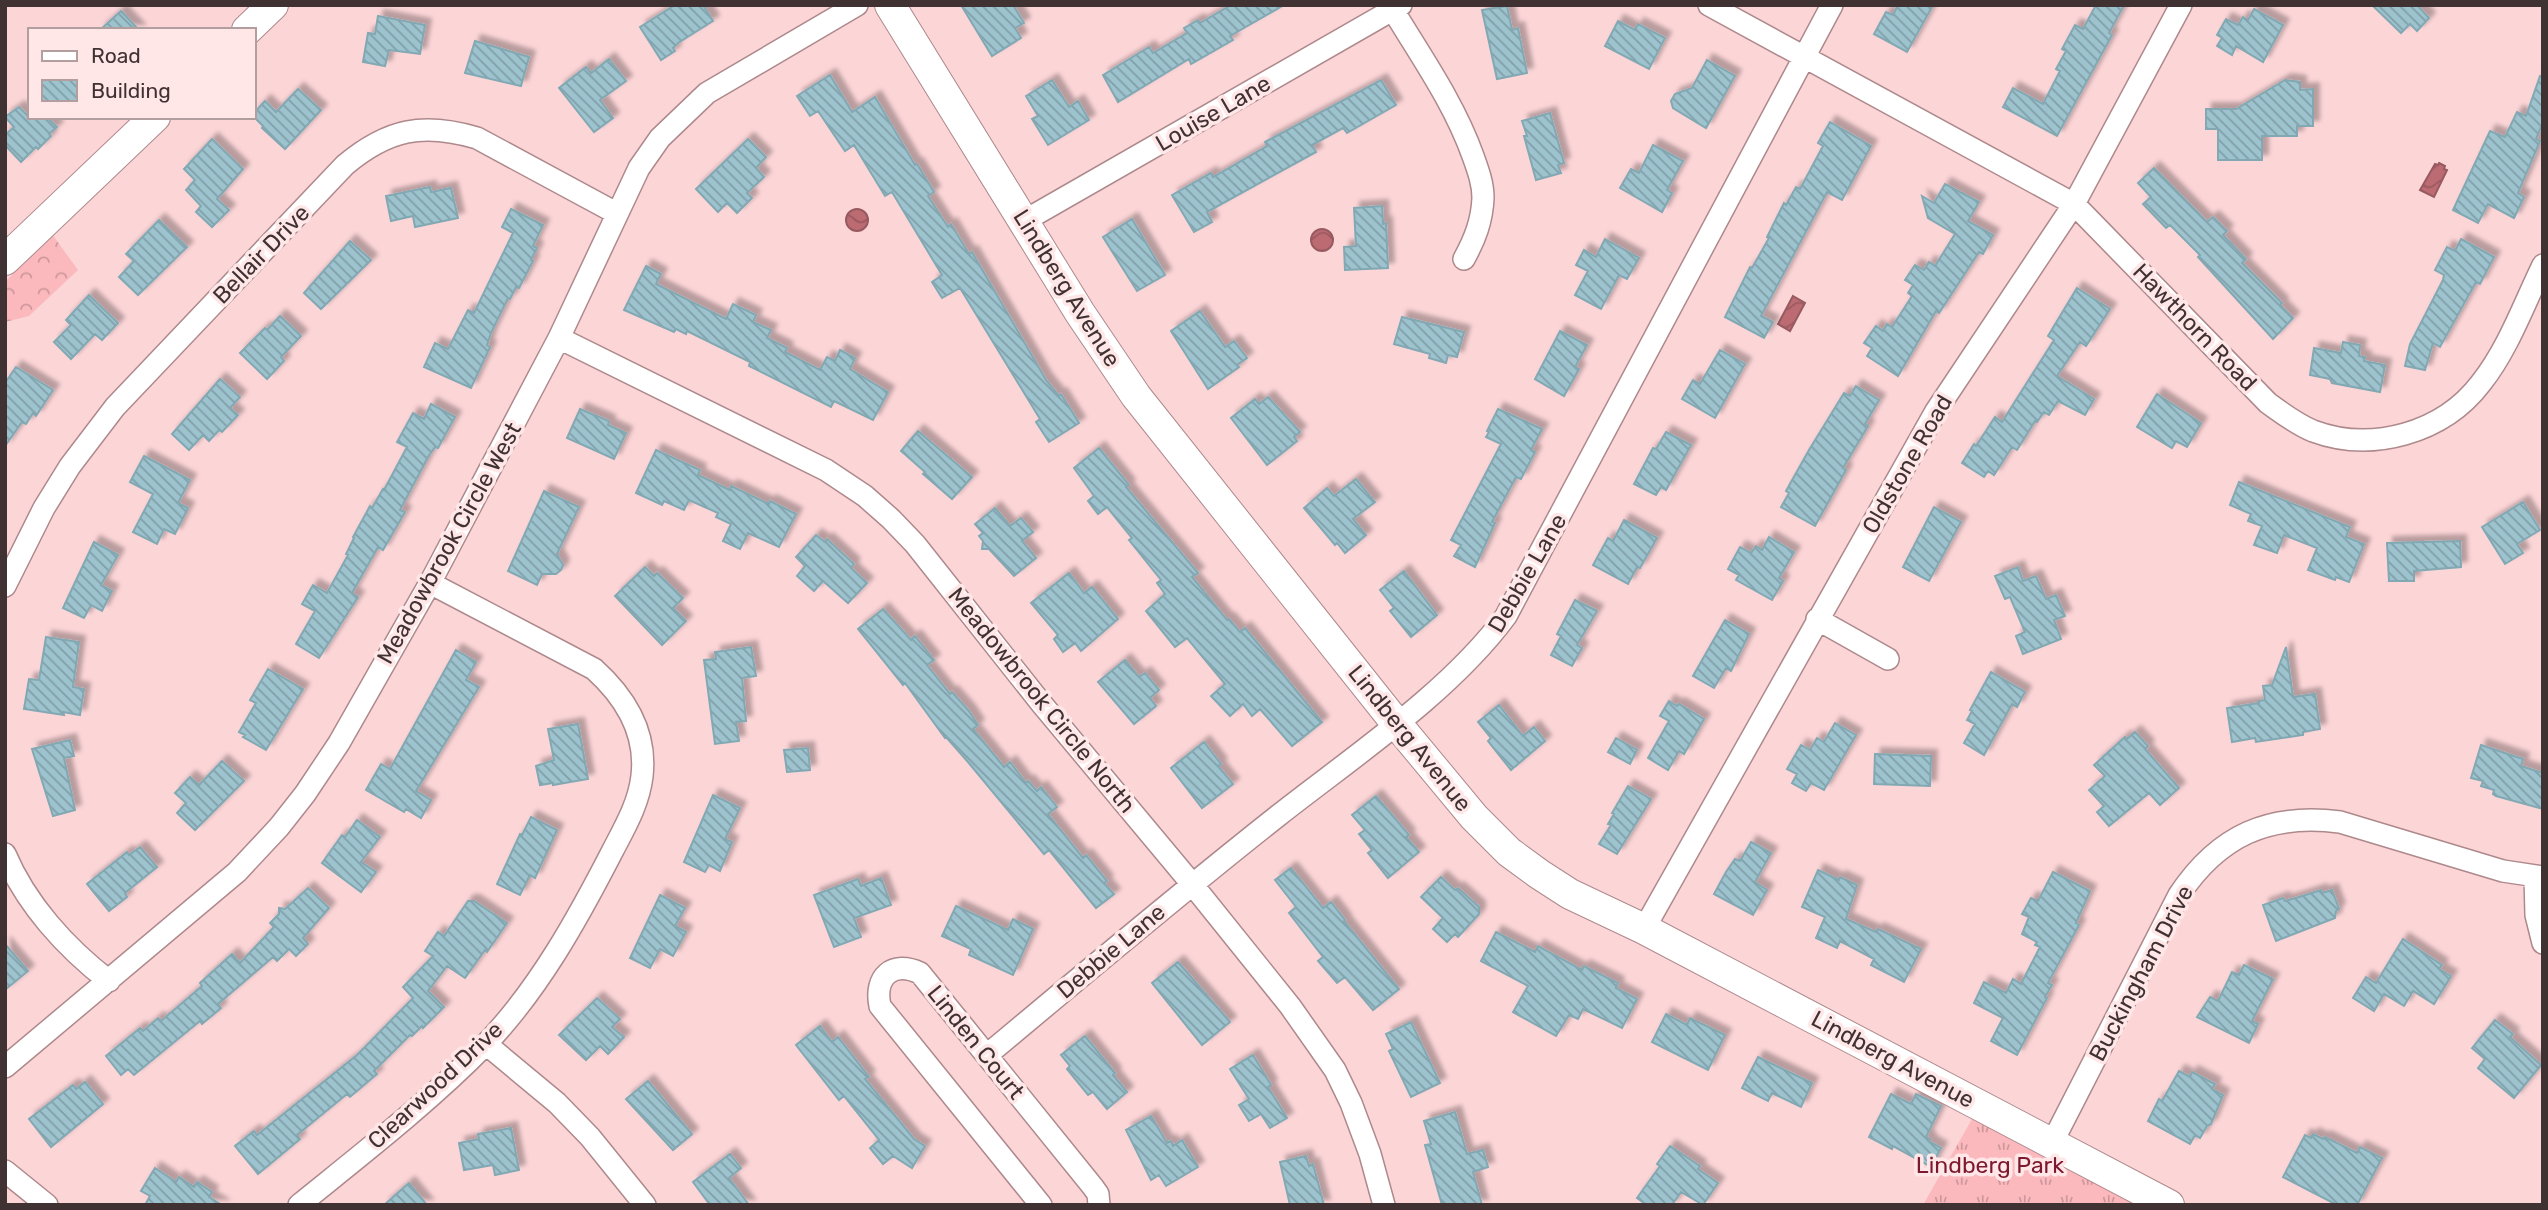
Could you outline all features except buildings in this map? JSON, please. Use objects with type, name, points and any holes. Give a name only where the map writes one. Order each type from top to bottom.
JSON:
[{"type":"street","points":[[249,28],[273,5]]},
{"type":"street","name":"Meadowbrook Circle West","points":[[5,1067],[227,881],[279,827],[305,794],[339,743],[430,583],[559,338],[639,168],[660,138],[707,93],[857,5]]},
{"type":"street","name":"Lindberg Avenue","points":[[890,5],[1080,313],[1144,406],[1396,723],[1474,817],[1509,852],[1570,894],[1644,929],[2169,1205]]},
{"type":"street","points":[[1709,5],[1805,57]]},
{"type":"street","name":"Debbie Lane","points":[[987,1055],[1192,884],[1396,723],[1465,665],[1487,642],[1506,616],[1832,5]]},
{"type":"street","name":"Oldstone Road","points":[[1644,929],[1936,411],[2074,204],[2180,5]]},
{"type":"street","points":[[1397,8],[1451,105],[1481,179],[1483,196],[1480,221],[1474,241],[1464,259]]},
{"type":"street","name":"Louise Lane","points":[[1024,221],[1397,8]]},
{"type":"street","name":"Hawthorn Road","points":[[1805,57],[2074,204],[2268,402],[2292,420],[2314,431],[2342,439],[2391,438],[2416,431],[2439,420],[2464,402],[2481,384],[2495,363],[2543,265]]},
{"type":"street","points":[[5,260],[153,119]]},
{"type":"street","name":"Bellair Drive","points":[[5,586],[44,508],[70,466],[115,407],[345,165],[363,150],[385,138],[405,132],[429,129],[453,131],[477,138],[616,213]]},
{"type":"street","name":"Meadowbrook Circle North","points":[[559,338],[826,470],[865,496],[915,544],[1041,703],[1290,1006],[1335,1070],[1351,1103],[1370,1154],[1384,1205]]},
{"type":"street","name":"Clearwood Drive","points":[[299,1205],[370,1148],[485,1044],[531,987],[588,899],[637,799],[642,776],[642,748],[636,725],[626,704],[612,685],[594,670],[430,583]]},
{"type":"street","points":[[1817,619],[1888,659]]},
{"type":"street","name":"Buckingham Drive","points":[[2052,1143],[2179,895],[2193,874],[2215,852],[2236,838],[2259,827],[2289,820],[2340,822],[2503,871],[2539,877]]},
{"type":"street","points":[[5,854],[31,900],[59,935],[109,981]]},
{"type":"street","points":[[2539,877],[2536,915],[2543,943]]},
{"type":"street","name":"Linden Court","points":[[1041,1205],[880,1006],[880,982],[888,973],[898,968],[909,968],[920,973],[1093,1187],[1098,1194],[1099,1205]]},
{"type":"street","points":[[485,1044],[557,1103],[590,1137],[645,1205]]},
{"type":"street","points":[[5,1171],[47,1205]]},
{"type":"green space","points":[[52,234],[78,270],[29,316],[5,322],[5,282]]},
{"type":"green space","name":"Lindberg Park","points":[[1976,1112],[2147,1205],[1923,1205]]},
{"type":"water","points":[[2439,163],[2447,170],[2434,197],[2420,190],[2435,164]]},
{"type":"water","points":[[857,209],[865,212],[868,220],[865,228],[857,231],[849,228],[846,220],[849,212]]},
{"type":"water","points":[[1318,229],[1326,229],[1333,236],[1333,244],[1326,251],[1318,251],[1311,244],[1311,236]]},
{"type":"water","points":[[1793,296],[1805,303],[1790,331],[1778,324]]}]
